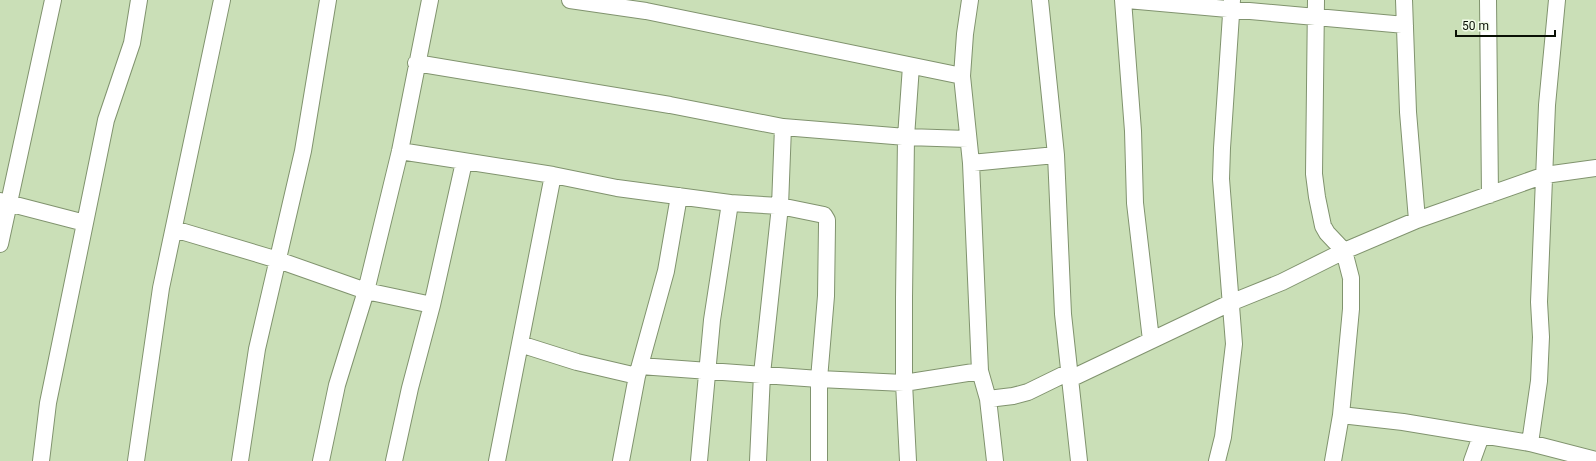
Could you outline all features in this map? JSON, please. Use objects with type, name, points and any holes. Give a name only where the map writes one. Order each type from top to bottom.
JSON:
[{"type":"street","points":[[0,244],[5,202],[53,0]]},
{"type":"street","points":[[41,461],[48,403],[84,223],[106,120],[132,43],[139,0]]},
{"type":"street","points":[[136,461],[161,288],[222,0]]},
{"type":"street","points":[[240,461],[257,348],[303,150],[328,0]]},
{"type":"street","points":[[321,461],[337,385],[366,291],[400,151],[416,63],[430,0]]},
{"type":"street","points":[[570,0],[646,11],[962,76]]},
{"type":"street","points":[[970,0],[965,34],[962,76],[971,163],[980,371],[988,399],[995,461]]},
{"type":"street","points":[[1040,0],[1056,155],[1063,314],[1079,461]]},
{"type":"street","points":[[1123,0],[1133,131],[1135,203],[1151,340]]},
{"type":"street","points":[[1128,0],[1232,4],[1315,17],[1405,25]]},
{"type":"street","points":[[1316,0],[1314,174],[1323,226],[1327,234],[1344,251],[1351,278],[1351,309],[1341,415],[1333,461]]},
{"type":"street","points":[[1404,0],[1408,112],[1417,220]]},
{"type":"street","points":[[1488,0],[1490,195]]},
{"type":"street","points":[[1530,443],[1539,382],[1541,337],[1539,302],[1547,104],[1557,0]]},
{"type":"street","points":[[1217,461],[1223,437],[1234,344],[1221,179],[1232,4]]},
{"type":"street","points":[[416,63],[670,105],[783,127],[906,137],[968,139]]},
{"type":"street","points":[[908,461],[904,383],[906,137],[911,66]]},
{"type":"street","points":[[758,461],[762,374],[780,206],[783,127]]},
{"type":"street","points":[[400,151],[553,175],[617,188],[730,203],[780,206],[824,215],[826,220],[826,296],[819,379],[819,461]]},
{"type":"street","points":[[971,163],[1056,155]]},
{"type":"street","points":[[394,461],[410,388],[432,305],[464,162]]},
{"type":"street","points":[[988,399],[1013,396],[1028,392],[1070,376],[1230,303],[1282,282],[1344,251],[1417,220],[1544,176],[1596,168]]},
{"type":"street","points":[[497,461],[553,175]]},
{"type":"street","points":[[621,461],[639,371],[666,271],[679,196]]},
{"type":"street","points":[[5,202],[84,223]]},
{"type":"street","points":[[698,461],[712,320],[730,203]]},
{"type":"street","points":[[174,229],[278,260],[366,291],[432,305]]},
{"type":"street","points":[[282,242],[296,266]]},
{"type":"street","points":[[520,344],[577,362],[639,371],[706,371],[904,383],[980,371]]},
{"type":"street","points":[[1341,415],[1404,422],[1530,443],[1596,460]]},
{"type":"street","points":[[1472,461],[1481,436]]}]
